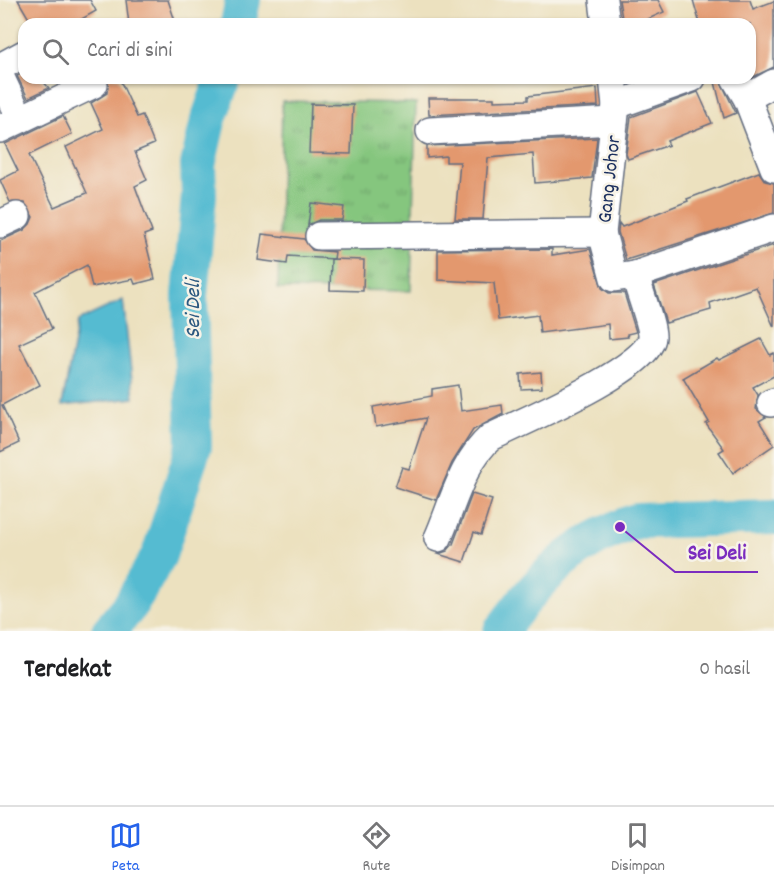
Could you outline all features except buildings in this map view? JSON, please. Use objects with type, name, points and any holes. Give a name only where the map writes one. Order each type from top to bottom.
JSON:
[{"type":"street","points":[[603,0],[605,18]]},
{"type":"street","points":[[0,67],[18,57]]},
{"type":"street","points":[[0,75],[10,124],[86,84]]},
{"type":"street","points":[[774,83],[741,88],[774,168]]},
{"type":"street","name":"Gang Johor","points":[[438,538],[465,472],[483,444],[491,437],[591,388],[636,359],[648,346],[652,334],[602,233],[615,113],[613,84]]},
{"type":"street","points":[[430,131],[615,113],[679,84]]},
{"type":"street","points":[[625,277],[774,228]]},
{"type":"street","points":[[319,236],[602,233]]},
{"type":"green space","points":[[282,101],[416,103],[411,291],[278,289]]},
{"type":"water","points":[[123,300],[134,398],[62,406],[78,321]]},
{"type":"waterway","name":"Sei Deli","points":[[239,18],[243,0]]},
{"type":"waterway","name":"Sei Deli","points":[[109,631],[130,606],[159,555],[194,446],[190,296],[199,195],[198,165],[208,121],[221,84]]},
{"type":"waterway","name":"Sei Deli","points":[[501,631],[529,595],[560,564],[576,551],[615,529],[637,521],[774,517]]},
{"type":"place","name":"Sei Deli","points":[[620,527]]}]
